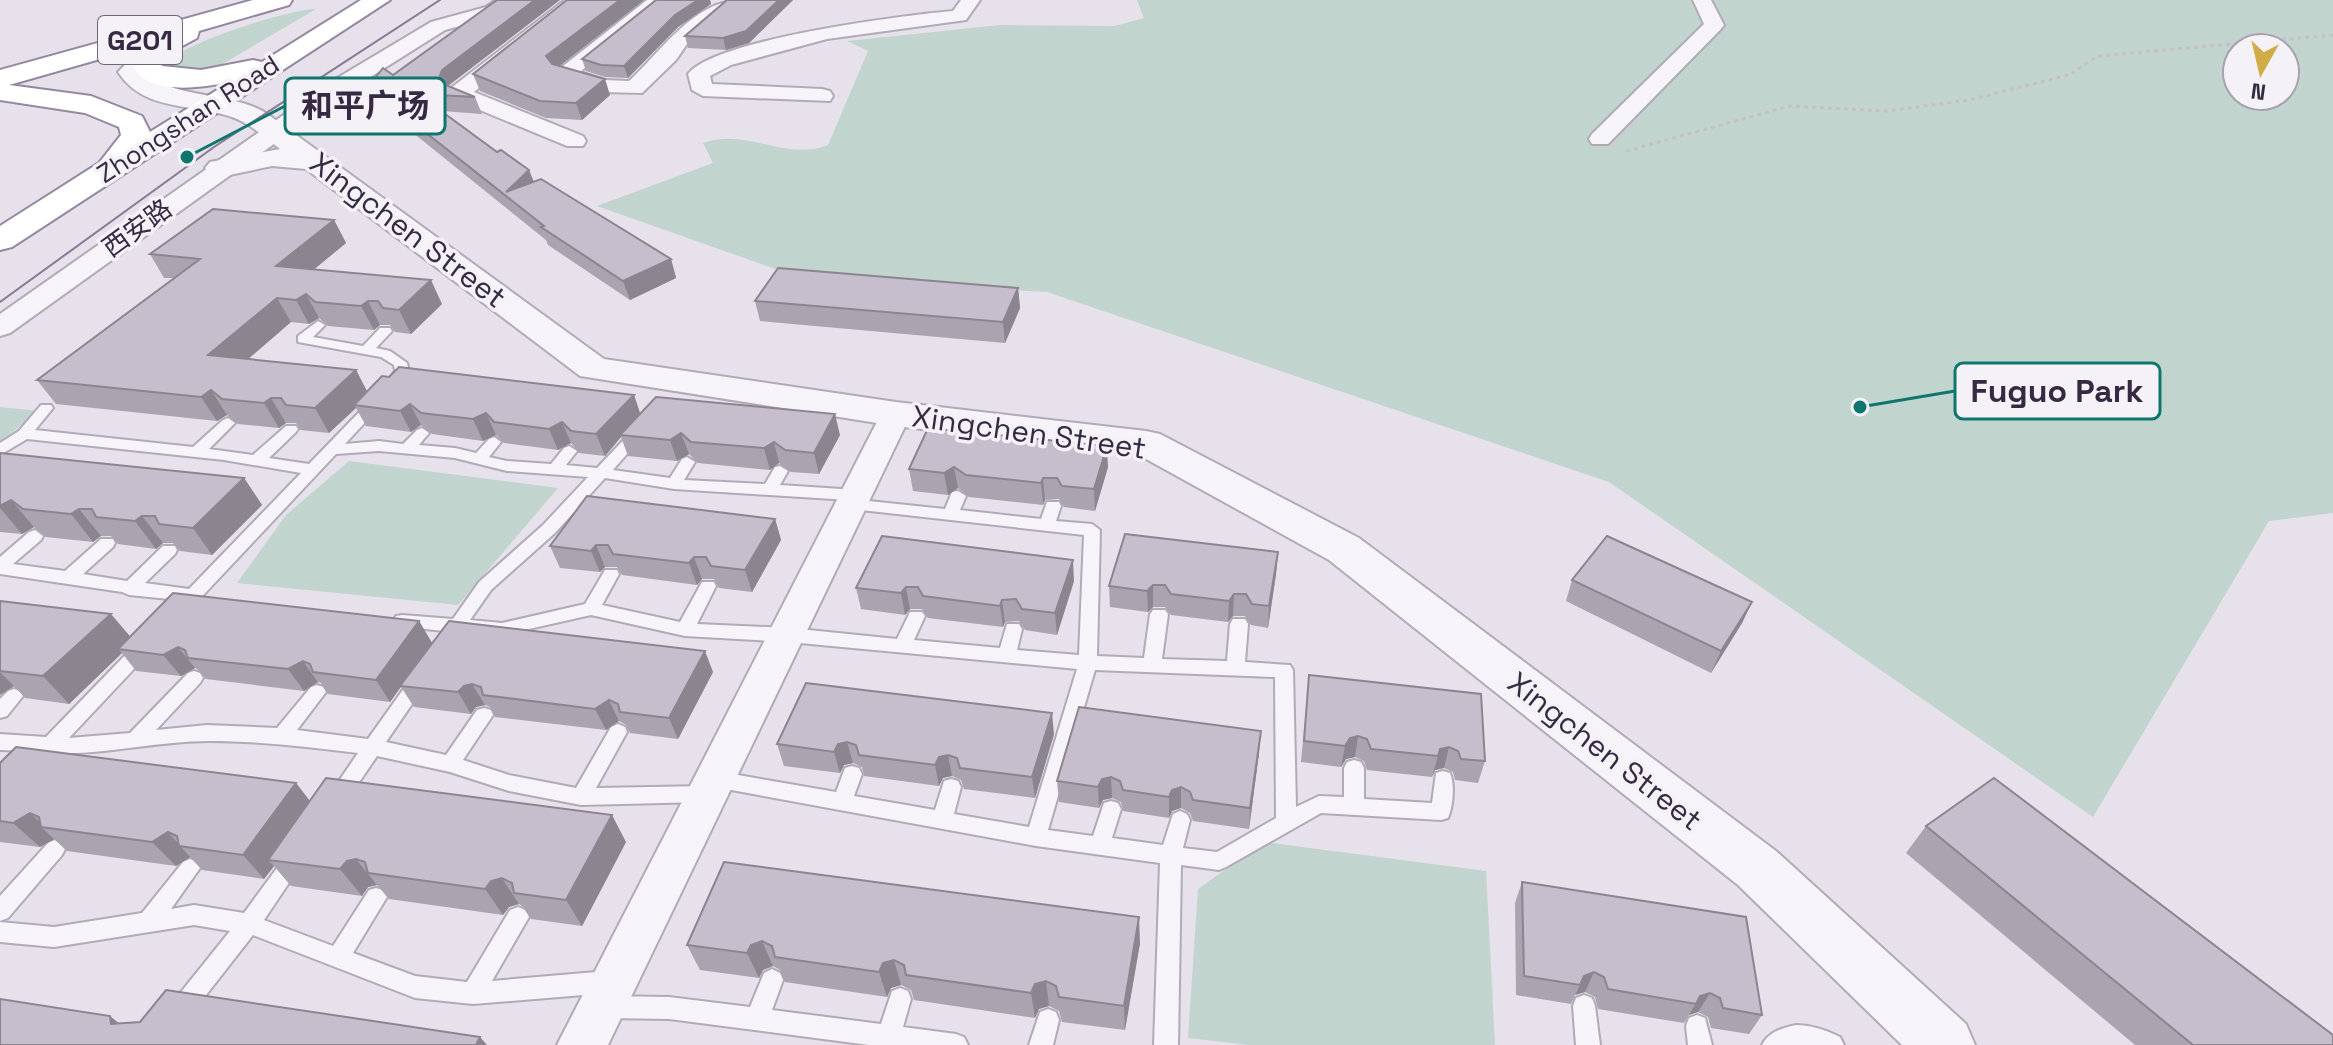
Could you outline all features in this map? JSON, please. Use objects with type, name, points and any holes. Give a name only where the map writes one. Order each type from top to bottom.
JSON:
[{"type":"highway","name":"Zhongshan Road","points":[[0,79],[281,0]]},
{"type":"highway","name":"Zhongshan Road","points":[[0,240],[111,169],[243,111],[289,54],[343,8],[378,0]]},
{"type":"highway","points":[[211,21],[149,54],[149,70],[158,75],[192,78],[249,69],[289,54]]},
{"type":"highway","points":[[0,92],[91,105],[132,122],[136,136],[111,169]]},
{"type":"street","points":[[243,111],[454,0]]},
{"type":"street","points":[[243,111],[438,26],[493,11],[508,0]]},
{"type":"street","points":[[575,141],[459,93],[577,0]]},
{"type":"street","points":[[659,0],[565,74],[602,86],[634,88],[669,56],[679,40],[733,0]]},
{"type":"street","points":[[822,96],[703,90],[699,74],[723,59],[790,40],[903,20],[959,16],[971,0]]},
{"type":"street","points":[[1600,139],[1714,25],[1702,0]]},
{"type":"street","name":"Xingchen Street","points":[[149,54],[131,72],[133,79],[141,86],[243,111],[593,368],[896,414],[1146,443],[1344,549],[1757,868],[1945,1045]]},
{"type":"street","name":"西安路","points":[[0,327],[220,168],[243,111]]},
{"type":"street","points":[[220,168],[272,157],[314,161]]},
{"type":"street","points":[[582,1045],[710,786],[789,635],[896,414]]},
{"type":"lane","points":[[171,619],[200,597],[402,371],[400,363],[385,354],[303,339],[318,325]]},
{"type":"lane","points":[[366,351],[385,331]]},
{"type":"lane","points":[[0,450],[24,434],[46,408]]},
{"type":"lane","points":[[328,810],[485,586],[549,529],[656,413]]},
{"type":"lane","points":[[196,452],[228,423]]},
{"type":"lane","points":[[256,461],[291,429]]},
{"type":"lane","points":[[407,449],[422,433]]},
{"type":"lane","points":[[24,434],[196,452],[313,470]]},
{"type":"lane","points":[[479,459],[494,442]]},
{"type":"lane","points":[[332,450],[379,446],[479,459],[507,466],[854,499],[950,515],[1092,530],[1088,663],[1036,837]]},
{"type":"lane","points":[[556,469],[569,451]]},
{"type":"lane","points":[[674,484],[687,462]]},
{"type":"lane","points":[[770,490],[780,471]]},
{"type":"lane","points":[[950,515],[958,496]]},
{"type":"lane","points":[[1047,525],[1053,506]]},
{"type":"lane","points":[[0,567],[35,536]]},
{"type":"lane","points":[[67,579],[107,543]]},
{"type":"lane","points":[[129,589],[169,550]]},
{"type":"lane","points":[[0,567],[129,589],[200,597]]},
{"type":"lane","points":[[591,609],[611,574]]},
{"type":"lane","points":[[685,630],[708,586]]},
{"type":"lane","points":[[377,618],[502,629],[591,609],[685,630],[789,635],[1088,663],[1284,670],[1286,822]]},
{"type":"lane","points":[[1152,665],[1159,614]]},
{"type":"lane","points":[[903,646],[916,616]]},
{"type":"lane","points":[[1235,668],[1239,624]]},
{"type":"lane","points":[[1007,655],[1013,629]]},
{"type":"lane","points":[[21,776],[149,642]]},
{"type":"lane","points":[[134,741],[194,678]]},
{"type":"lane","points":[[282,736],[317,692]]},
{"type":"lane","points":[[0,711],[14,696]]},
{"type":"lane","points":[[450,764],[484,715]]},
{"type":"lane","points":[[581,797],[618,732]]},
{"type":"lane","points":[[0,742],[134,741],[207,733],[282,736],[372,747],[450,764],[509,783],[581,797],[648,798],[710,786],[842,802],[1036,837],[1219,861],[1319,804],[1441,812],[1443,779]]},
{"type":"lane","points":[[1354,768],[1354,806]]},
{"type":"lane","points":[[842,802],[852,774]]},
{"type":"lane","points":[[942,820],[951,787]]},
{"type":"lane","points":[[1100,846],[1111,809]]},
{"type":"lane","points":[[1166,1045],[1171,855],[1180,820]]},
{"type":"lane","points":[[153,1045],[249,924],[302,848]]},
{"type":"lane","points":[[0,911],[55,849]]},
{"type":"lane","points":[[148,922],[190,868]]},
{"type":"lane","points":[[338,958],[376,897]]},
{"type":"lane","points":[[0,932],[54,937],[194,915],[249,924],[415,987],[473,993],[607,994],[669,1008],[956,1045]]},
{"type":"lane","points":[[473,993],[518,917]]},
{"type":"lane","points":[[757,1020],[772,980]]},
{"type":"lane","points":[[889,1037],[900,999]]},
{"type":"lane","points":[[1584,1006],[1588,1045]]},
{"type":"lane","points":[[1041,1045],[1048,1020]]},
{"type":"lane","points":[[1774,1045],[1792,1036],[1812,1036],[1832,1045]]},
{"type":"path","points":[[1600,139],[1619,153],[1790,106],[1887,111],[1969,100],[2069,75],[2098,56],[2333,35]]},
{"type":"shaded area","points":[[1137,0],[2333,0],[2333,513],[2269,521],[2093,817],[1609,482],[1047,292],[798,277],[597,206],[713,163],[703,143],[735,139],[796,150],[828,145],[868,51],[847,41],[1000,25],[1115,26],[1144,18]]},
{"type":"shaded area","points":[[316,9],[221,65],[190,72],[164,66],[188,48],[210,39],[259,21]]},
{"type":"shaded area","points":[[0,407],[39,411],[0,442]]},
{"type":"shaded area","points":[[349,461],[558,488],[458,605],[237,583],[286,515]]},
{"type":"shaded area","points":[[1264,842],[1486,871],[1495,1045],[1249,1045],[1188,1038],[1198,889]]},
{"type":"building","points":[[497,0],[535,0],[442,70],[439,78],[443,84],[475,97],[418,94],[497,152],[501,150],[529,170],[506,192],[541,179],[671,259],[623,281],[541,227],[544,226],[368,87],[383,68],[393,75]]},
{"type":"building","points":[[567,0],[620,0],[546,56],[552,64],[605,79],[576,103],[540,101],[473,74]]},
{"type":"building","points":[[656,0],[698,0],[675,15],[624,66],[601,65],[582,59]]},
{"type":"building","points":[[727,0],[779,0],[746,31],[723,38],[685,36]]},
{"type":"building","points":[[213,209],[334,220],[276,266],[431,280],[399,310],[383,308],[378,301],[368,301],[361,306],[315,302],[306,294],[296,300],[277,298],[208,355],[356,370],[315,408],[286,405],[281,398],[271,398],[264,403],[222,399],[211,390],[201,397],[37,380],[200,259],[150,254]]},
{"type":"building","points":[[778,268],[1018,288],[1003,322],[755,301]]},
{"type":"building","points":[[399,367],[634,395],[596,434],[571,431],[562,422],[549,429],[494,422],[486,413],[473,419],[421,413],[410,404],[400,411],[354,405],[382,376],[389,377]]},
{"type":"building","points":[[656,397],[835,414],[814,453],[785,450],[774,442],[764,448],[691,442],[681,433],[670,440],[620,435]]},
{"type":"building","points":[[928,428],[1107,446],[1094,489],[1062,486],[1057,478],[1043,478],[1041,483],[966,475],[954,467],[944,473],[909,469]]},
{"type":"building","points":[[0,453],[244,478],[193,528],[159,524],[155,516],[142,516],[135,521],[96,517],[92,509],[79,509],[71,514],[23,509],[11,500],[0,506]]},
{"type":"building","points":[[587,496],[775,519],[745,570],[711,566],[706,557],[694,557],[689,563],[613,554],[608,545],[596,545],[591,551],[550,546]]},
{"type":"building","points":[[1125,534],[1278,552],[1269,606],[1252,604],[1246,594],[1234,594],[1229,601],[1171,594],[1165,585],[1153,585],[1147,591],[1109,586]]},
{"type":"building","points":[[882,536],[1073,560],[1055,613],[1022,609],[1016,599],[1002,600],[1000,606],[923,596],[918,587],[906,587],[901,593],[856,588]]},
{"type":"building","points":[[1607,536],[1752,602],[1721,651],[1572,580]]},
{"type":"building","points":[[173,593],[419,621],[376,680],[313,672],[310,664],[303,661],[288,669],[188,658],[185,650],[178,647],[163,655],[118,649]]},
{"type":"building","points":[[0,601],[111,614],[43,676],[0,671]]},
{"type":"building","points":[[449,621],[705,651],[669,718],[620,712],[618,704],[609,700],[595,709],[483,695],[481,687],[472,684],[458,692],[400,686]]},
{"type":"building","points":[[1309,675],[1481,694],[1485,761],[1461,759],[1458,751],[1449,747],[1440,749],[1438,756],[1371,749],[1367,739],[1358,736],[1350,738],[1345,746],[1304,741]]},
{"type":"building","points":[[806,683],[1052,713],[1032,777],[960,768],[957,758],[948,755],[939,757],[935,765],[859,755],[856,745],[847,742],[838,744],[834,752],[777,744]]},
{"type":"building","points":[[1079,707],[1261,731],[1250,808],[1193,800],[1190,792],[1181,787],[1172,790],[1169,797],[1123,790],[1120,781],[1111,777],[1102,779],[1098,787],[1057,781]]},
{"type":"building","points":[[16,747],[296,783],[243,855],[179,846],[177,836],[168,832],[152,842],[41,827],[39,817],[30,813],[13,823],[0,821],[0,763]]},
{"type":"building","points":[[326,778],[612,815],[566,900],[514,893],[512,883],[502,878],[491,881],[485,889],[368,873],[365,862],[356,859],[347,861],[340,869],[268,860]]},
{"type":"building","points":[[1994,778],[2333,1035],[2333,1045],[2193,1045],[1926,826]]},
{"type":"building","points":[[724,862],[1139,917],[1124,1006],[1059,997],[1056,986],[1046,981],[1035,984],[1031,993],[906,975],[904,965],[894,960],[883,963],[879,972],[775,957],[772,946],[762,941],[751,945],[747,953],[687,945]]},
{"type":"building","points":[[1522,882],[1746,917],[1762,1015],[1723,1008],[1720,998],[1710,993],[1700,996],[1696,1004],[1608,989],[1604,977],[1594,972],[1584,976],[1580,985],[1524,976]]},
{"type":"building","points":[[166,990],[480,1037],[476,1045],[0,1045],[0,999],[110,1016],[111,1024],[140,1022]]},
{"type":"tram line","points":[[0,302],[214,147],[440,0]]},
{"type":"place","name":"和平广场","points":[[187,157]]},
{"type":"place","name":"Fuguo Park","points":[[1860,407]]}]
